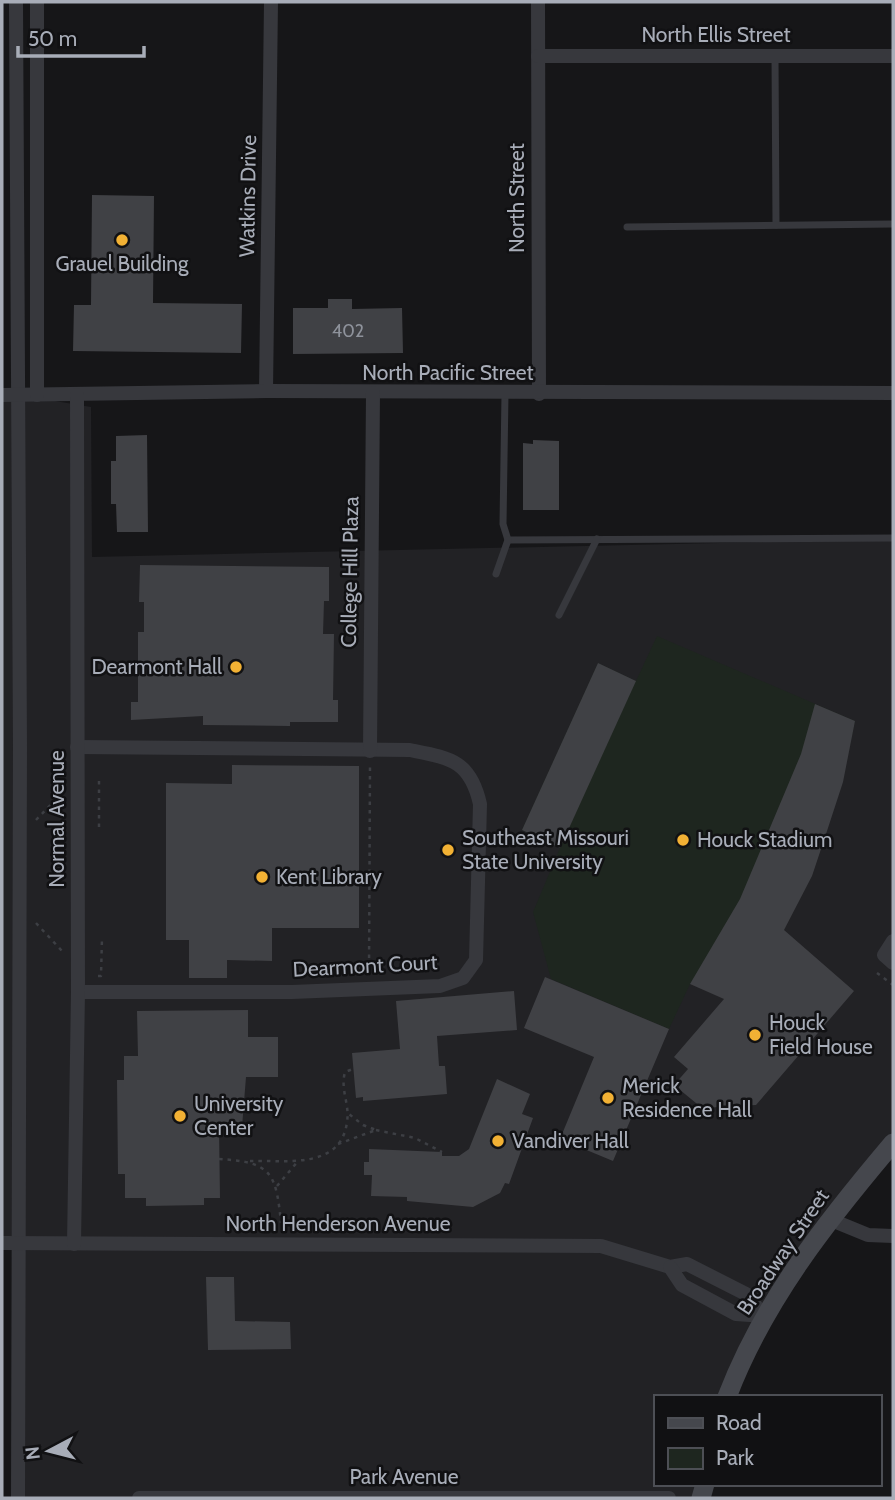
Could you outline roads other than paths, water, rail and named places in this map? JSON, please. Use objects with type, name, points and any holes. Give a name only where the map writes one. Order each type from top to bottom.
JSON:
[{"type":"main road","name":"Broadway Street","points":[[728,1395],[742,1358],[764,1316],[829,1219],[893,1143]]},
{"type":"street","name":"Normal Avenue","points":[[16,2],[19,395],[18,1498]]},
{"type":"street","points":[[37,2],[37,395]]},
{"type":"street","name":"Watkins Drive","points":[[266,391],[271,2]]},
{"type":"street","name":"North Street","points":[[538,2],[539,394]]},
{"type":"street","name":"North Ellis Street","points":[[538,56],[893,56]]},
{"type":"street","points":[[2,131],[37,130]]},
{"type":"street","name":"North Pacific Street","points":[[2,396],[266,391],[505,394],[893,393]]},
{"type":"street","name":"College Hill Plaza","points":[[370,751],[373,393]]},
{"type":"street","name":"Normal Avenue","points":[[74,1244],[78,992],[77,395]]},
{"type":"street","name":"Dearmont Court","points":[[78,747],[410,750],[450,758],[475,781],[480,804],[476,960],[463,978],[440,986],[369,989],[78,992]]},
{"type":"street","points":[[889,959],[893,941]]},
{"type":"street","points":[[829,1219],[868,1236],[893,1236]]},
{"type":"street","name":"North Henderson Avenue","points":[[2,1243],[601,1246],[670,1267],[687,1264],[747,1294],[764,1316]]},
{"type":"street","name":"North Henderson Avenue","points":[[670,1267],[682,1285],[736,1314],[764,1316]]},
{"type":"street","name":"Park Avenue","points":[[139,1498],[669,1498]]},
{"type":"lane","points":[[775,56],[776,226]]},
{"type":"lane","points":[[627,227],[893,224]]},
{"type":"lane","points":[[496,574],[508,540],[503,524],[505,394]]},
{"type":"lane","points":[[508,540],[893,538]]},
{"type":"lane","points":[[559,615],[597,539]]},
{"type":"place","name":"Grauel Building","points":[[122,240]]},
{"type":"place","name":"Dearmont Hall","points":[[236,667]]},
{"type":"place","name":"Houck Stadium","points":[[683,840]]},
{"type":"place","name":"Southeast Missouri State University","points":[[448,850]]},
{"type":"place","name":"Kent Library","points":[[262,877]]},
{"type":"place","name":"Houck Field House","points":[[755,1035]]},
{"type":"place","name":"Merick Residence Hall","points":[[608,1098]]},
{"type":"place","name":"University Center","points":[[180,1116]]},
{"type":"place","name":"Vandiver Hall","points":[[498,1141]]}]
